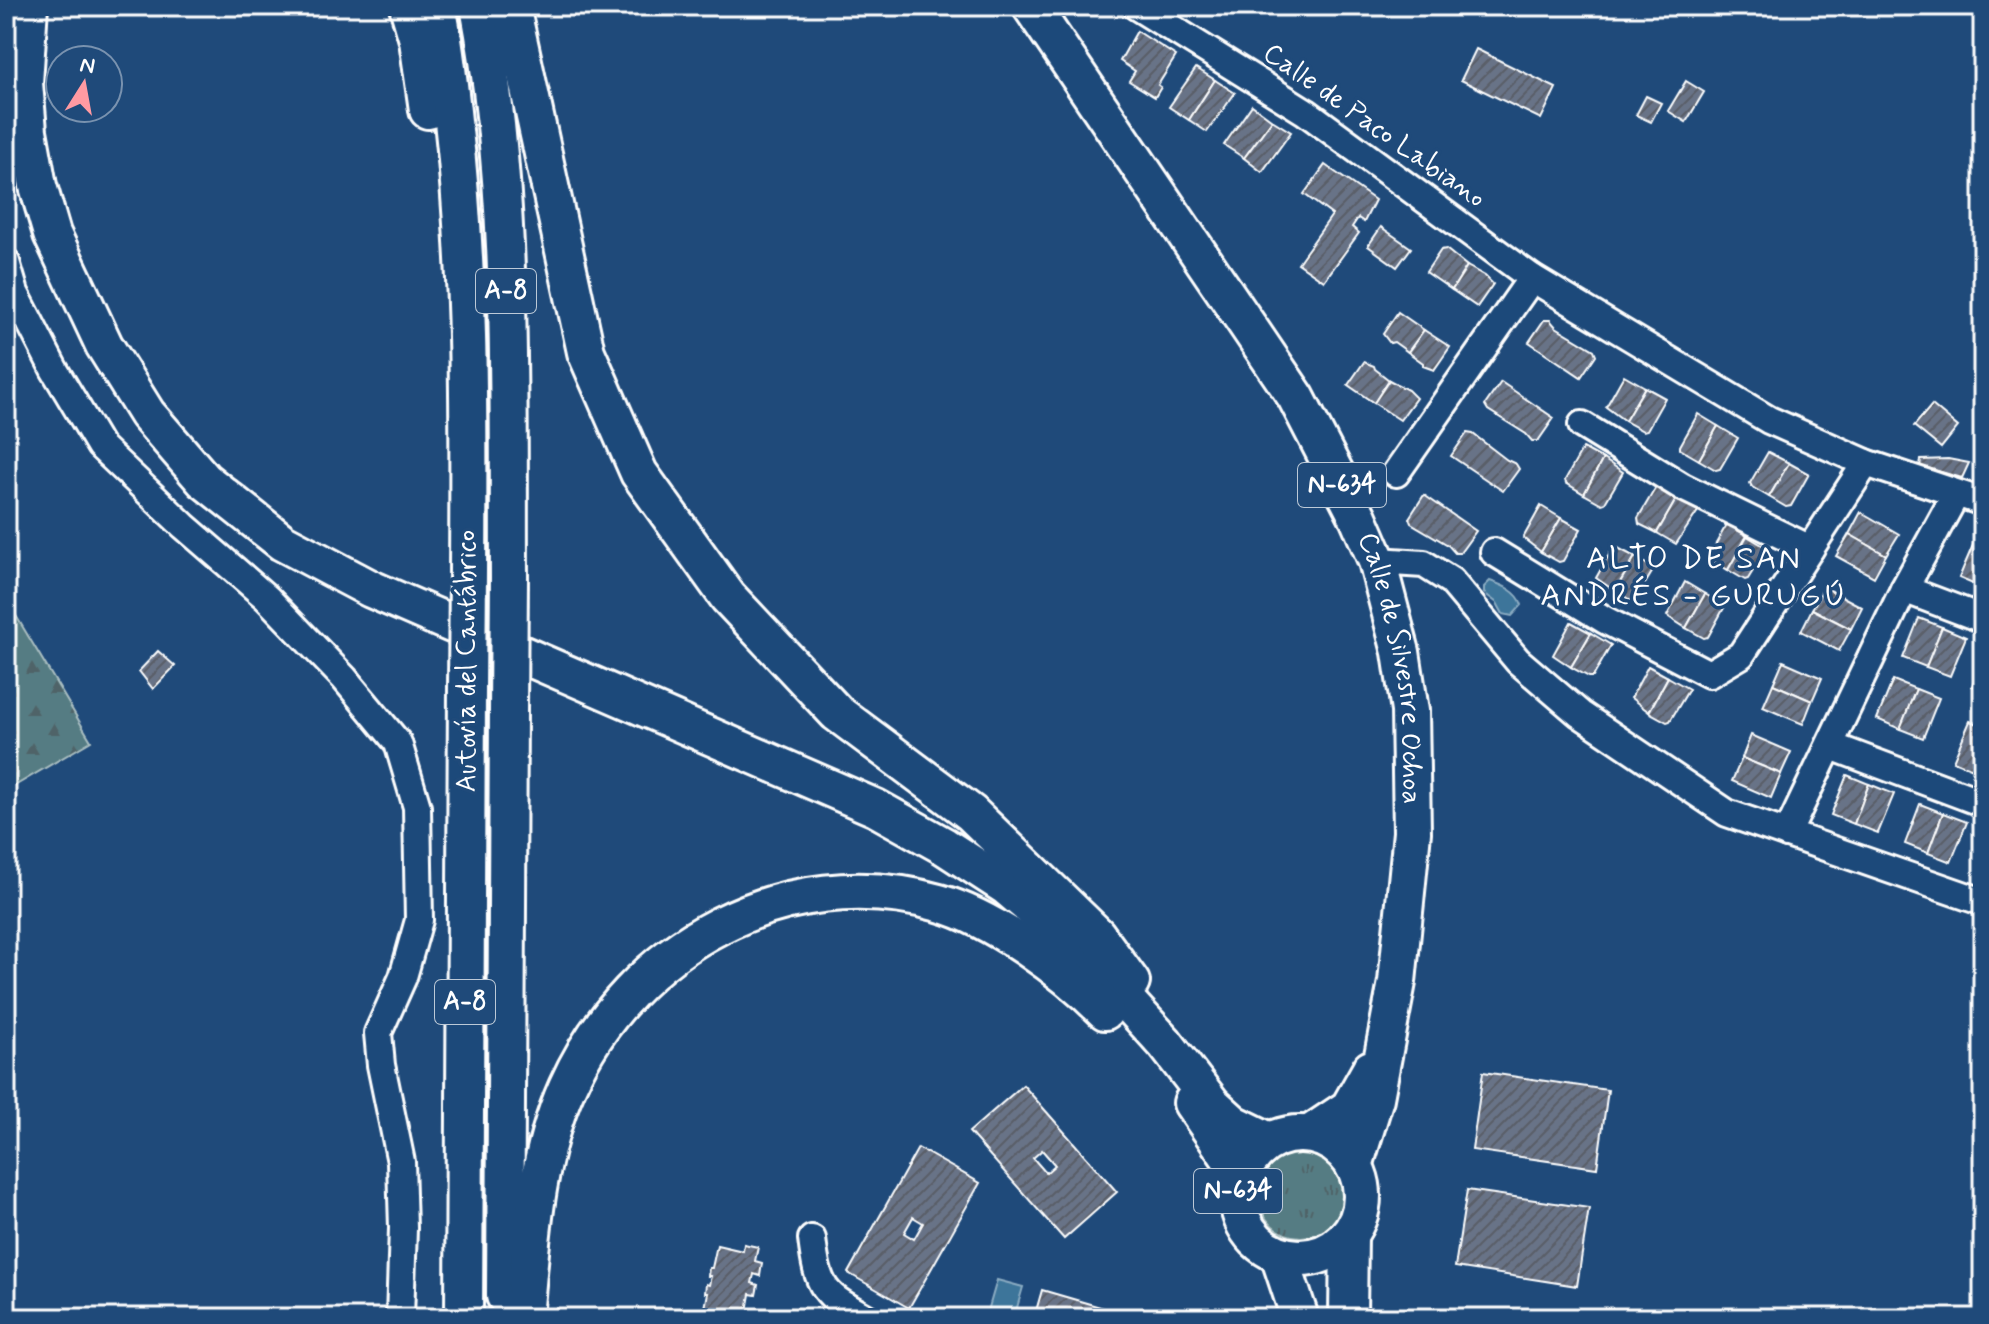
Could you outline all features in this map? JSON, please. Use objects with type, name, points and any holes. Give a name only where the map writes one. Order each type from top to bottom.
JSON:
[{"type":"highway","points":[[29,6],[24,83],[28,131],[38,186],[52,234],[104,345],[147,414],[204,480],[282,542],[371,589],[876,808],[944,846],[1007,887],[1049,923],[1165,1043],[1212,1104],[1234,1124],[1269,1141]]},
{"type":"highway","points":[[38,186],[41,84],[54,6]]},
{"type":"highway","points":[[408,6],[418,40],[448,270],[469,372]]},
{"type":"highway","name":"Autovía del Cantábrico","points":[[437,6],[460,184],[469,372],[464,1318]]},
{"type":"highway","name":"Autovía del Cantábrico","points":[[479,6],[494,110],[503,225],[507,342],[509,577],[505,1318]]},
{"type":"highway","points":[[511,6],[586,352],[639,473],[728,597],[837,713],[971,813],[1097,935],[1138,991],[1165,1043]]},
{"type":"highway","name":"Calle de Silvestre Ochoa","points":[[1031,6],[1296,397],[1358,517],[1377,561],[1401,652],[1410,711],[1411,763],[1412,832],[1406,905],[1386,1043]]},
{"type":"highway","points":[[524,1318],[532,1234],[544,1158],[566,1089],[580,1062],[614,1008],[632,988],[706,932],[744,913],[782,902],[842,891],[892,893],[962,911],[1015,939],[1093,999],[1184,1091]]},
{"type":"highway","points":[[1093,968],[1241,1174]]},
{"type":"highway","name":"N-634","points":[[1386,1043],[1375,1098],[1354,1166],[1361,1183],[1362,1201],[1358,1219],[1335,1248],[1317,1256],[1298,1258],[1279,1255],[1262,1245],[1248,1231],[1240,1213],[1237,1193],[1241,1174],[1248,1161],[1269,1141],[1289,1135],[1310,1134],[1349,1108],[1386,1043]]},
{"type":"highway","points":[[1310,1134],[1335,1146],[1354,1166]]},
{"type":"highway","name":"N-634","points":[[1348,1318],[1349,1234]]},
{"type":"highway","name":"N-634","points":[[1279,1255],[1300,1318]]},
{"type":"street","name":"Calle de Paco Labiano","points":[[1136,6],[1306,112],[1532,278],[1769,420],[1866,463],[1983,502]]},
{"type":"street","points":[[6,262],[15,293],[54,369],[100,446],[184,526],[267,598],[344,678],[398,743],[417,807],[419,920],[403,977],[378,1033],[381,1065],[401,1162],[403,1228],[400,1318]]},
{"type":"street","points":[[1396,473],[1532,278]]},
{"type":"street","points":[[1582,425],[1683,487],[1810,549]]},
{"type":"street","points":[[1494,552],[1605,620],[1709,674],[1741,655],[1866,463]]},
{"type":"street","points":[[1787,834],[1904,589],[1956,494]]},
{"type":"street","points":[[1377,561],[1424,564],[1451,581],[1518,661],[1580,714],[1727,813],[1983,902]]},
{"type":"street","points":[[1904,589],[1983,619]]},
{"type":"street","points":[[1831,746],[1983,803]]},
{"type":"street","points":[[812,1239],[816,1274],[829,1296],[867,1318]]},
{"type":"green space","points":[[6,599],[91,741],[6,791]]},
{"type":"green space","points":[[1301,1153],[1317,1156],[1331,1165],[1340,1179],[1343,1195],[1340,1211],[1331,1225],[1317,1234],[1301,1237],[1285,1234],[1271,1225],[1262,1211],[1259,1195],[1262,1179],[1271,1165],[1285,1156]]},
{"type":"water","points":[[1490,581],[1509,589],[1520,600],[1522,605],[1512,616],[1503,614],[1497,603],[1484,593],[1484,587]]},
{"type":"water","points":[[997,1280],[1023,1287],[1014,1318],[986,1318]]},
{"type":"building","points":[[1137,31],[1176,56],[1158,85],[1161,87],[1155,97],[1129,81],[1135,71],[1120,61]]},
{"type":"building","points":[[1476,49],[1556,88],[1541,119],[1461,80]]},
{"type":"building","points":[[1196,68],[1215,80],[1189,120],[1169,107]]},
{"type":"building","points":[[1215,80],[1235,93],[1207,132],[1189,120]]},
{"type":"building","points":[[1686,81],[1704,92],[1686,122],[1668,111]]},
{"type":"building","points":[[1646,96],[1661,103],[1651,122],[1636,115]]},
{"type":"building","points":[[1252,105],[1272,120],[1244,158],[1224,145]]},
{"type":"building","points":[[1272,120],[1291,132],[1262,172],[1244,158]]},
{"type":"building","points":[[1325,165],[1375,200],[1364,222],[1358,218],[1352,227],[1359,233],[1324,281],[1298,263],[1332,215],[1304,194]]},
{"type":"building","points":[[1381,227],[1411,248],[1397,267],[1368,246]]},
{"type":"building","points":[[1446,249],[1467,266],[1452,290],[1426,272],[1441,250]]},
{"type":"building","points":[[1467,266],[1493,284],[1477,307],[1452,290]]},
{"type":"building","points":[[1398,312],[1424,330],[1408,352],[1394,342],[1390,343],[1383,334]]},
{"type":"building","points":[[1544,320],[1550,320],[1556,327],[1594,350],[1596,355],[1581,377],[1529,342]]},
{"type":"building","points":[[1424,330],[1450,347],[1434,370],[1423,366],[1408,352]]},
{"type":"building","points":[[1364,362],[1374,366],[1389,380],[1374,403],[1348,385]]},
{"type":"building","points":[[1624,375],[1645,387],[1625,421],[1606,407]]},
{"type":"building","points":[[1389,380],[1416,398],[1400,420],[1374,403]]},
{"type":"building","points":[[1501,382],[1554,418],[1538,441],[1532,441],[1488,410],[1485,405]]},
{"type":"building","points":[[1645,387],[1665,398],[1647,430],[1643,431],[1625,421]]},
{"type":"building","points":[[1932,405],[1958,427],[1941,448],[1914,426]]},
{"type":"building","points":[[1698,414],[1718,426],[1699,460],[1680,449]]},
{"type":"building","points":[[1718,426],[1738,438],[1720,469],[1716,470],[1699,460]]},
{"type":"building","points":[[1467,433],[1516,464],[1519,469],[1503,491],[1451,456]]},
{"type":"building","points":[[1583,448],[1603,459],[1584,494],[1565,480]]},
{"type":"building","points":[[1768,452],[1789,463],[1769,497],[1750,483]]},
{"type":"building","points":[[1603,459],[1623,472],[1602,504],[1584,494]]},
{"type":"building","points":[[1948,459],[1969,463],[1962,478],[1920,466],[1921,460]]},
{"type":"building","points":[[1789,463],[1809,474],[1791,506],[1786,507],[1769,497]]},
{"type":"building","points":[[1656,487],[1677,498],[1657,533],[1639,524],[1638,518]]},
{"type":"building","points":[[1424,495],[1476,531],[1460,553],[1455,553],[1448,545],[1411,523],[1409,518]]},
{"type":"building","points":[[1677,498],[1698,511],[1676,544],[1657,533]]},
{"type":"building","points":[[1541,506],[1561,518],[1541,552],[1523,538]]},
{"type":"building","points":[[1861,512],[1899,534],[1886,555],[1849,534]]},
{"type":"building","points":[[1561,518],[1581,529],[1563,561],[1559,562],[1541,552]]},
{"type":"building","points":[[1727,524],[1747,536],[1728,570],[1709,556]]},
{"type":"building","points":[[1849,534],[1886,555],[1874,577],[1836,556]]},
{"type":"building","points":[[1747,536],[1767,548],[1745,580],[1728,570]]},
{"type":"building","points":[[1976,538],[1983,542],[1982,588],[1959,578]]},
{"type":"building","points":[[1614,546],[1635,557],[1615,591],[1596,578]]},
{"type":"building","points":[[1635,557],[1654,569],[1634,602],[1615,591]]},
{"type":"building","points":[[1685,582],[1705,594],[1686,628],[1667,616]]},
{"type":"building","points":[[1824,587],[1862,607],[1851,629],[1812,609]]},
{"type":"building","points":[[1705,594],[1725,606],[1708,637],[1704,638],[1686,628]]},
{"type":"building","points":[[1812,609],[1851,629],[1839,651],[1801,631]]},
{"type":"building","points":[[1919,618],[1942,627],[1926,667],[1903,658]]},
{"type":"building","points":[[1571,622],[1591,633],[1571,667],[1553,655]]},
{"type":"building","points":[[1942,627],[1966,637],[1950,676],[1926,667]]},
{"type":"building","points":[[1591,633],[1611,645],[1593,677],[1589,677],[1571,667]]},
{"type":"building","points":[[158,651],[175,666],[153,689],[139,671]]},
{"type":"building","points":[[1983,659],[1983,690],[1972,686]]},
{"type":"building","points":[[1783,661],[1822,678],[1812,701],[1773,684]]},
{"type":"building","points":[[1648,666],[1668,677],[1649,712],[1631,698]]},
{"type":"building","points":[[1668,677],[1689,689],[1667,722],[1649,712]]},
{"type":"building","points":[[1893,680],[1916,689],[1900,729],[1877,719]]},
{"type":"building","points":[[1773,684],[1812,701],[1803,724],[1763,707]]},
{"type":"building","points":[[1916,689],[1939,698],[1923,738],[1900,729]]},
{"type":"building","points":[[1970,721],[1983,726],[1983,773],[1953,761]]},
{"type":"building","points":[[1751,735],[1791,752],[1781,774],[1742,758]]},
{"type":"building","points":[[1742,758],[1781,774],[1771,798],[1732,781]]},
{"type":"building","points":[[1847,775],[1869,784],[1854,824],[1831,815]]},
{"type":"building","points":[[1869,784],[1894,794],[1878,833],[1854,824]]},
{"type":"building","points":[[1920,804],[1943,813],[1928,853],[1905,844]]},
{"type":"building","points":[[1943,813],[1967,822],[1951,862],[1928,853]]},
{"type":"building","points":[[1483,1072],[1608,1090],[1597,1168],[1472,1150]]},
{"type":"building","points":[[1023,1085],[1117,1192],[1064,1239],[969,1132]],"holes":[[[1042,1150],[1055,1165],[1046,1173],[1033,1158]]]},
{"type":"building","points":[[918,1148],[980,1183],[909,1308],[848,1273]],"holes":[[[913,1217],[923,1223],[914,1239],[904,1233]]]},
{"type":"building","points":[[1467,1190],[1589,1208],[1577,1286],[1455,1267]]},
{"type":"building","points":[[744,1244],[758,1247],[755,1261],[762,1263],[760,1276],[754,1274],[752,1283],[758,1285],[756,1295],[750,1294],[747,1311],[753,1312],[752,1318],[703,1318],[708,1293],[705,1293],[706,1284],[709,1285],[711,1276],[708,1276],[709,1268],[712,1268],[717,1245],[743,1251]]},
{"type":"building","points":[[1042,1290],[1138,1318],[1034,1318]]},
{"type":"district","name":"ALTO DE SAN ANDRÉS - GURUGÚ","points":[[1694,578]]}]
